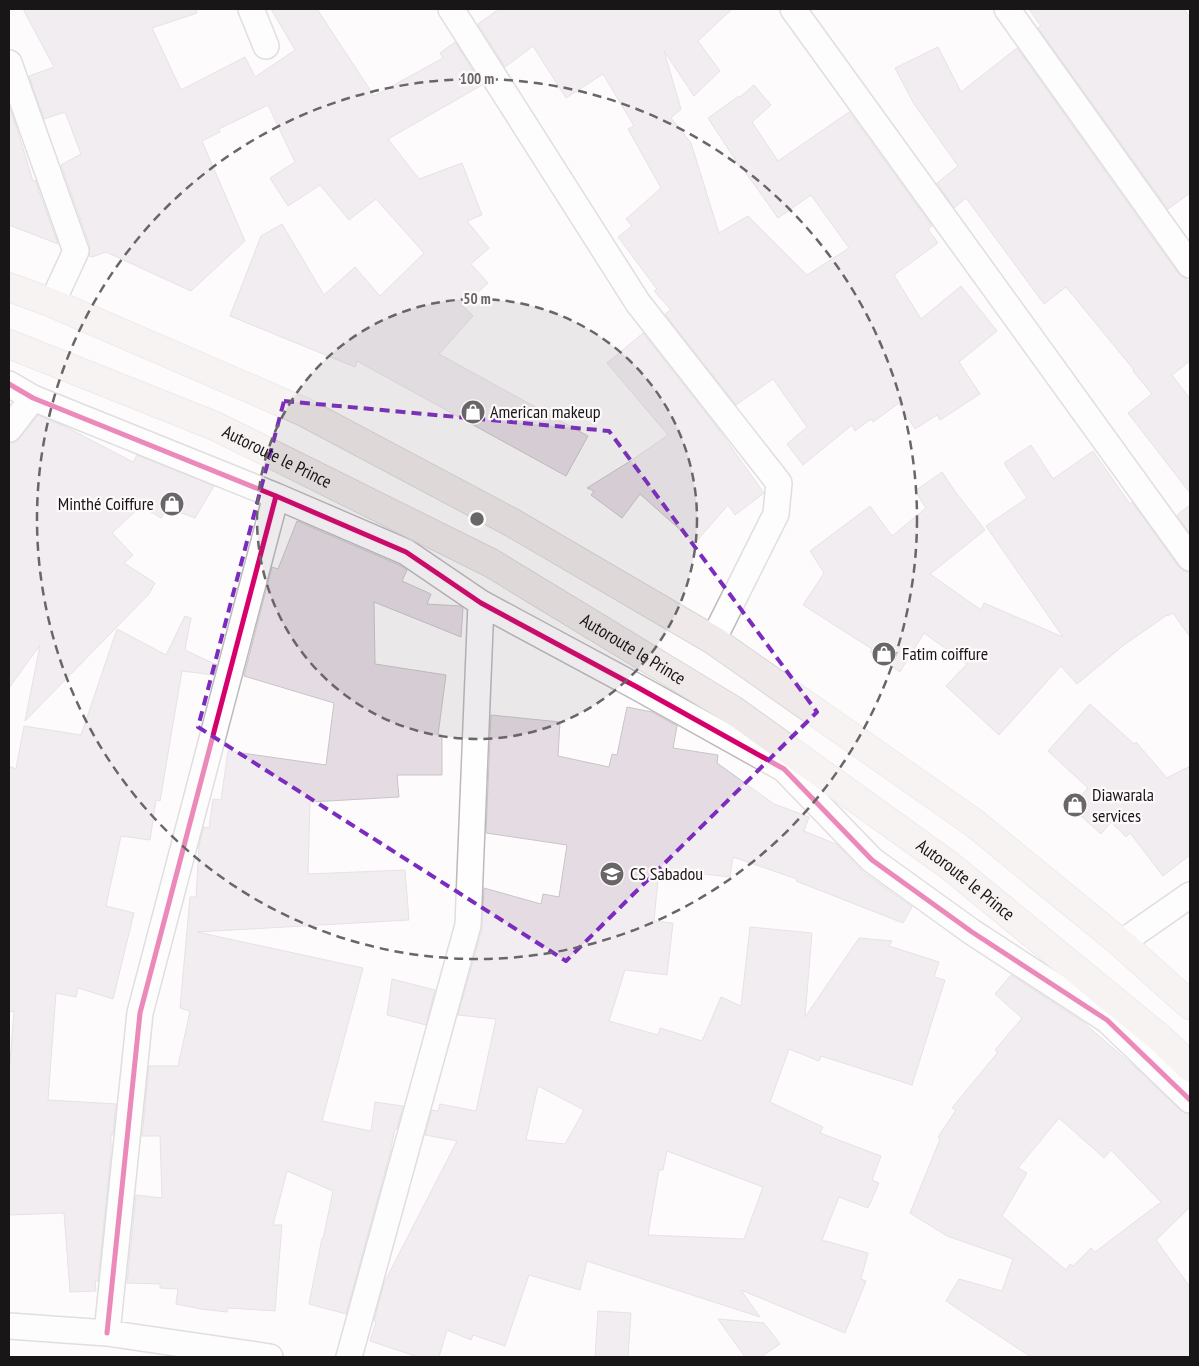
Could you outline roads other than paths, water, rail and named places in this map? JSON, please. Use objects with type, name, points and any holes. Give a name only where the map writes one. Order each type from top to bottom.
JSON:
[{"type":"main road","points":[[9,287],[52,303],[304,412],[511,522],[713,640],[974,823],[1121,943],[1190,1005]]},
{"type":"main road","name":"Autoroute le Prince","points":[[9,344],[215,426],[491,563],[733,710],[950,866],[1161,1039],[1190,1067]]},
{"type":"street","points":[[251,9],[266,46]]},
{"type":"street","points":[[451,9],[638,303],[779,482],[776,514],[713,640]]},
{"type":"street","points":[[793,9],[1190,558]]},
{"type":"street","points":[[1006,9],[1190,265]]},
{"type":"street","points":[[9,63],[76,251],[52,303]]},
{"type":"street","points":[[9,384],[33,398],[276,496],[406,552],[481,603],[637,686],[784,769],[872,860],[972,932],[1107,1020],[1190,1100]]},
{"type":"street","points":[[9,430],[33,398]]},
{"type":"street","points":[[107,1332],[140,1013],[276,496]]},
{"type":"street","points":[[349,1357],[468,925],[481,603]]},
{"type":"street","points":[[1121,943],[1190,895]]},
{"type":"street","points":[[9,1326],[107,1332],[270,1357]]},
{"type":"place","name":"American makeup","points":[[473,412]]},
{"type":"place","name":"Minthé Coiffure","points":[[172,504]]},
{"type":"place","name":"Fatim coiffure","points":[[884,654]]},
{"type":"place","name":"Diawarala services","points":[[1075,805]]},
{"type":"place","name":"CS Sabadou","points":[[612,874]]}]
